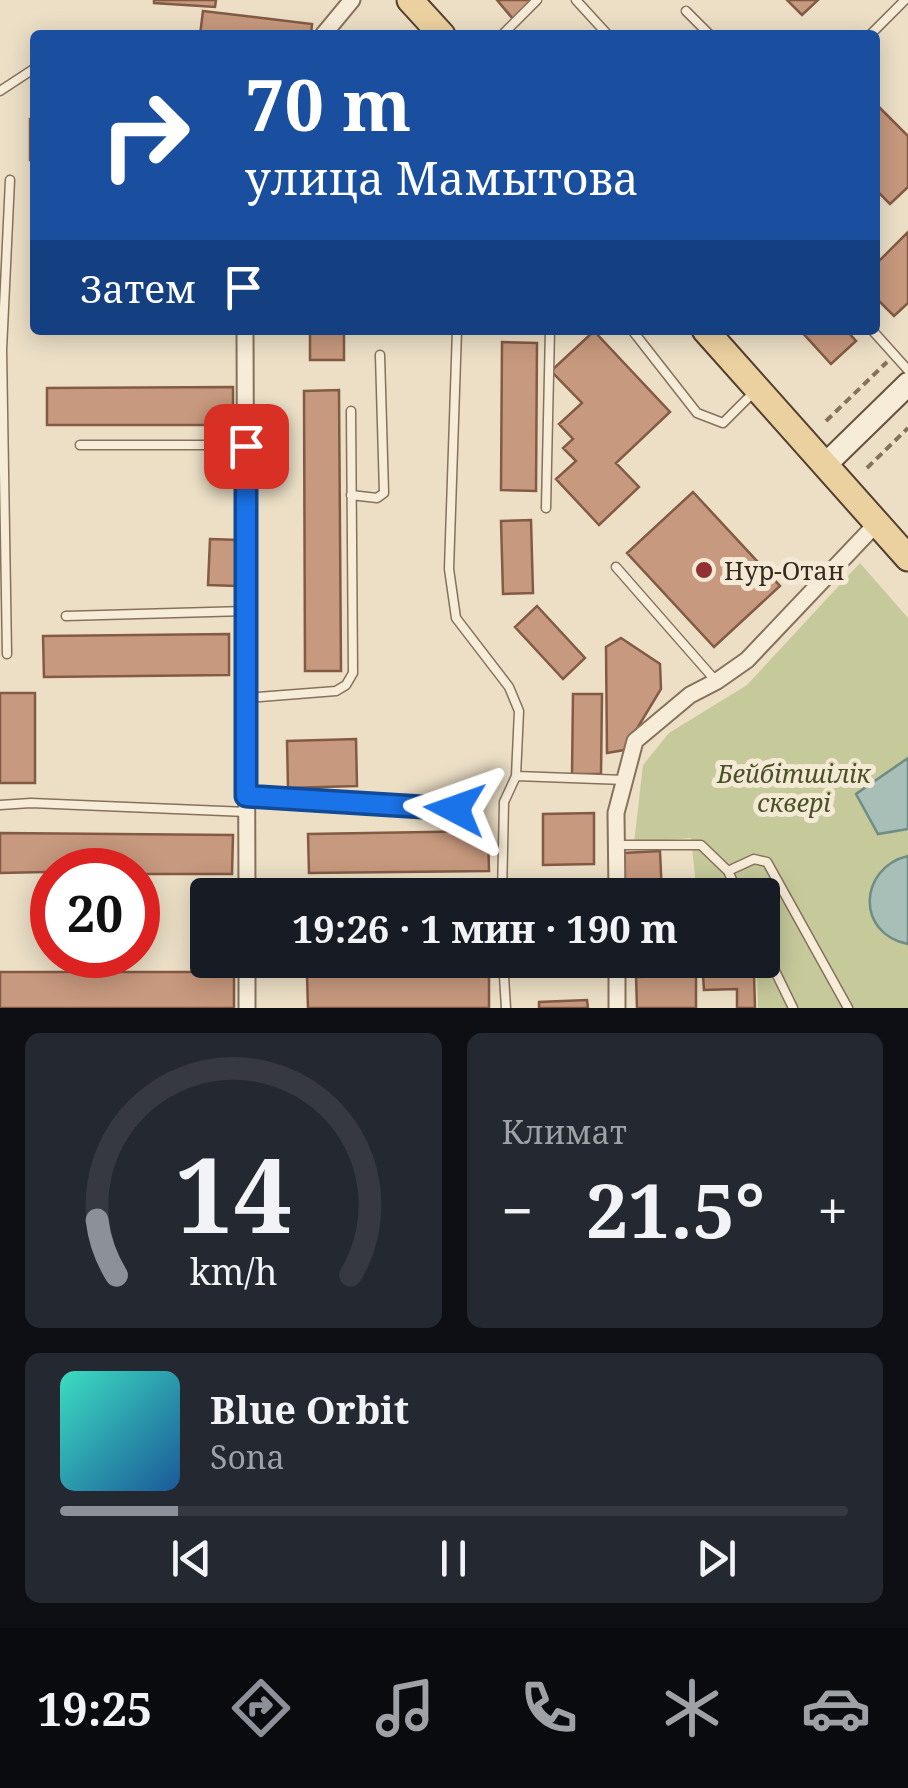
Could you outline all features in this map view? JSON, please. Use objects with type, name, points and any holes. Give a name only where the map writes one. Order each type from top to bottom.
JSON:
[{"type":"main road","points":[[410,0],[437,30]]},
{"type":"main road","points":[[708,335],[908,558]]},
{"type":"street","points":[[327,30],[346,2]]},
{"type":"street","points":[[246,335],[247,878]]},
{"type":"street","points":[[825,465],[908,384]]},
{"type":"street","points":[[617,878],[616,813],[635,741],[690,694],[716,682],[747,660],[876,523]]},
{"type":"street","points":[[247,978],[247,1008]]},
{"type":"street","points":[[617,978],[617,1008]]},
{"type":"lane","points":[[507,30],[538,0]]},
{"type":"lane","points":[[576,0],[603,30]]},
{"type":"lane","points":[[875,30],[906,0]]},
{"type":"lane","points":[[686,12],[705,30]]},
{"type":"lane","points":[[0,92],[30,71]]},
{"type":"lane","points":[[7,654],[1,350],[10,180]]},
{"type":"lane","points":[[457,335],[449,569],[456,618],[510,687],[518,712],[516,776],[504,802],[502,878]]},
{"type":"lane","points":[[546,508],[550,335]]},
{"type":"lane","points":[[636,335],[697,413],[723,423],[757,389]]},
{"type":"lane","points":[[877,335],[908,370]]},
{"type":"lane","points":[[350,494],[376,498],[384,493],[380,355]]},
{"type":"lane","points":[[246,698],[336,691],[346,685],[353,673],[351,411]]},
{"type":"lane","points":[[80,444],[246,446]]},
{"type":"lane","points":[[616,567],[716,682]]},
{"type":"lane","points":[[66,616],[246,611]]},
{"type":"lane","points":[[516,776],[625,780]]},
{"type":"lane","points":[[0,805],[246,804],[455,809]]},
{"type":"lane","points":[[616,845],[701,845],[732,878]]},
{"type":"lane","points":[[728,870],[754,859],[767,862],[848,1008]]},
{"type":"lane","points":[[504,978],[506,1008]]},
{"type":"lane","points":[[777,978],[790,1006]]},
{"type":"path","points":[[826,422],[895,355]]},
{"type":"path","points":[[867,468],[908,428]]},
{"type":"green space","name":"Бейбітшілік сквері","points":[[860,563],[908,618],[908,1008],[758,1008],[757,978],[780,978],[780,878],[695,878],[691,838],[634,843],[643,765],[669,733],[747,685]]},
{"type":"water","points":[[908,758],[908,829],[878,834],[856,794]]},
{"type":"water","points":[[908,856],[908,944],[879,928],[870,901],[872,886],[880,873]]},
{"type":"building","points":[[154,0],[216,0],[215,7]]},
{"type":"building","points":[[497,0],[535,0],[513,19]]},
{"type":"building","points":[[787,0],[818,0],[802,15]]},
{"type":"building","points":[[203,11],[312,24],[311,30],[201,30]]},
{"type":"building","points":[[880,108],[908,136],[908,187],[890,204],[880,194]]},
{"type":"building","points":[[908,232],[908,303],[894,316],[880,302],[880,260]]},
{"type":"building","points":[[310,335],[344,335],[344,360],[310,360]]},
{"type":"building","points":[[590,335],[598,335],[670,412],[616,463],[639,487],[599,525],[556,479],[576,461],[563,448],[573,439],[559,424],[582,403],[551,371]]},
{"type":"building","points":[[805,335],[851,335],[856,341],[831,364]]},
{"type":"building","points":[[502,342],[537,343],[536,491],[501,490]]},
{"type":"building","points":[[233,387],[233,425],[47,425],[47,388]]},
{"type":"building","points":[[339,390],[341,671],[305,671],[304,391]]},
{"type":"building","name":"Нур-Отан","points":[[693,492],[780,586],[714,647],[627,553]]},
{"type":"building","points":[[531,520],[533,593],[503,594],[501,521]]},
{"type":"building","points":[[210,539],[239,540],[236,586],[208,585]]},
{"type":"building","points":[[537,606],[585,658],[563,679],[515,627]]},
{"type":"building","points":[[229,634],[229,675],[44,677],[43,636]]},
{"type":"building","points":[[621,638],[660,664],[661,689],[624,750],[607,753],[606,647]]},
{"type":"building","points":[[0,693],[35,693],[35,783],[0,783]]},
{"type":"building","points":[[573,694],[602,694],[601,774],[572,774]]},
{"type":"building","points":[[356,739],[357,786],[288,788],[287,741]]},
{"type":"building","points":[[594,813],[594,864],[543,865],[543,814]]},
{"type":"building","points":[[488,831],[489,871],[309,873],[308,834]]},
{"type":"building","points":[[0,833],[233,835],[232,874],[160,874],[160,848],[30,848],[30,872],[0,873]]},
{"type":"building","points":[[660,851],[661,878],[625,878],[624,853]]},
{"type":"building","points":[[0,972],[30,972],[30,978],[160,978],[160,972],[190,972],[190,978],[234,978],[234,1008],[0,1008]]},
{"type":"building","points":[[307,978],[489,978],[489,1008],[308,1008]]},
{"type":"building","points":[[636,978],[696,978],[696,1008],[637,1008]]},
{"type":"building","points":[[703,978],[754,978],[755,1008],[737,1008],[737,989],[704,990]]},
{"type":"building","points":[[587,1000],[588,1008],[539,1008],[539,1002]]},
{"type":"place","name":"Нур-Отан","points":[[704,570]]},
{"type":"route","points":[[246,446],[246,796],[455,809]]}]
